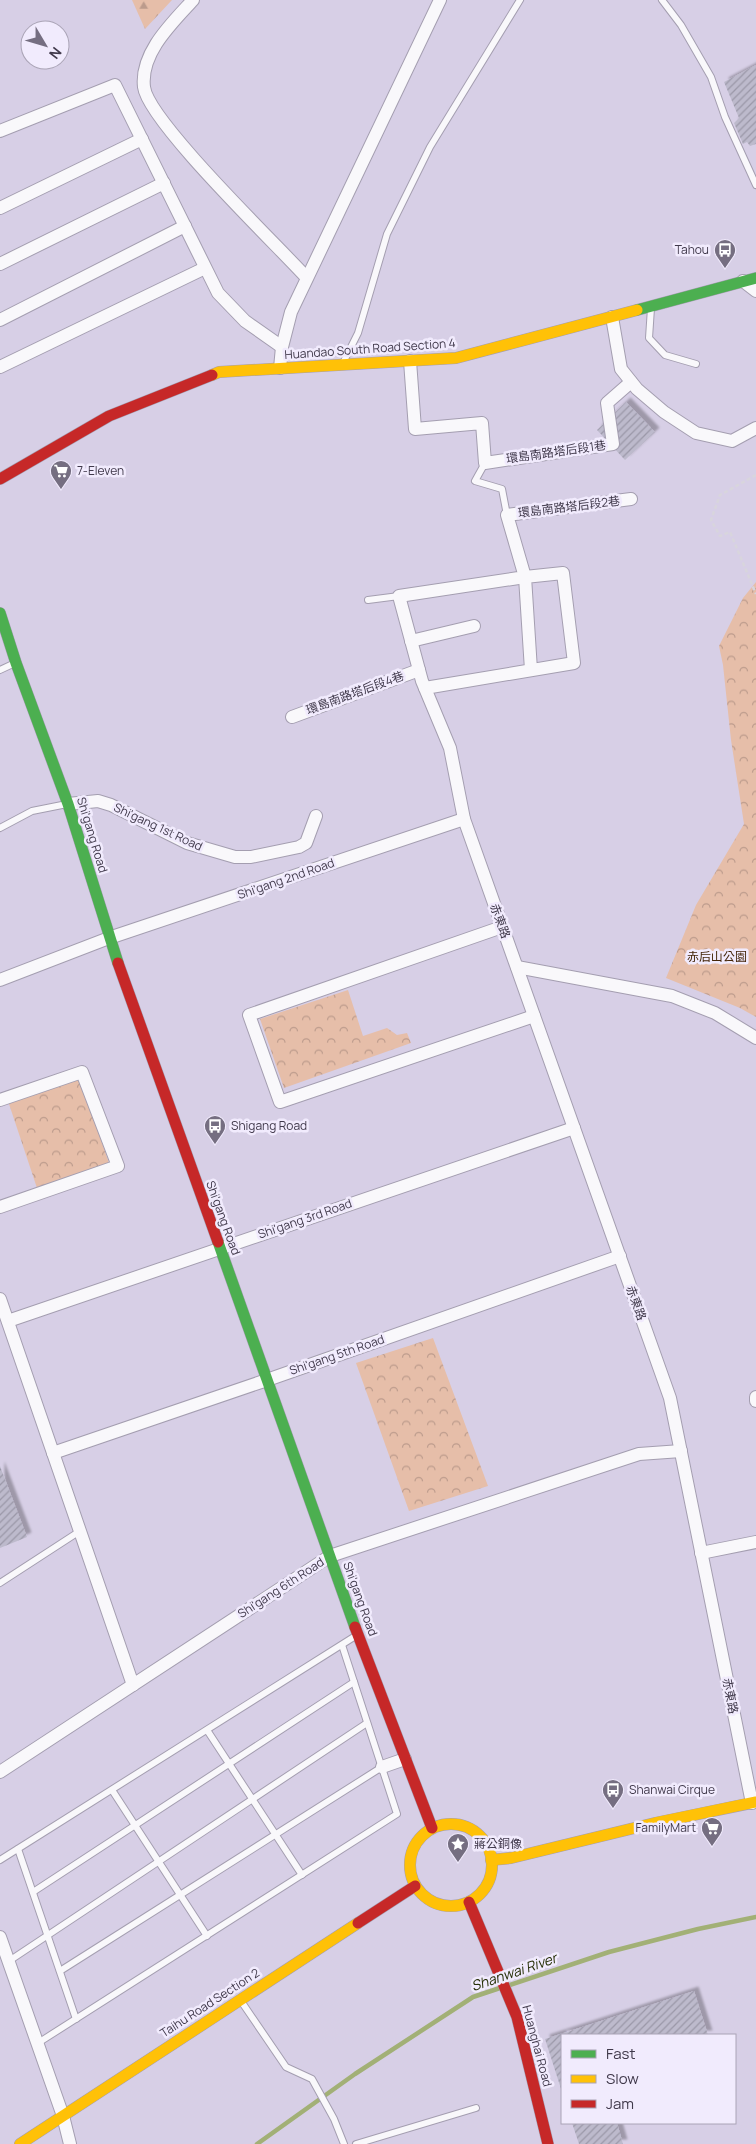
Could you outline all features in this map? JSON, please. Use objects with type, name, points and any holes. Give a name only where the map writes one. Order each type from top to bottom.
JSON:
[{"type":"street","points":[[193,0],[158,41],[149,57],[144,75],[144,88],[154,108],[183,145],[306,277]]},
{"type":"street","points":[[280,368],[282,346],[291,312],[306,277],[330,231],[440,0]]},
{"type":"street","points":[[0,131],[115,85],[218,293],[245,320],[282,346]]},
{"type":"street","points":[[0,208],[142,139]]},
{"type":"street","points":[[0,264],[164,183]]},
{"type":"street","points":[[0,320],[185,226]]},
{"type":"street","points":[[0,368],[206,268]]},
{"type":"street","name":"Huandao South Road Section 4","points":[[0,479],[109,416],[219,372],[456,358],[756,278]]},
{"type":"street","points":[[743,281],[756,291]]},
{"type":"street","points":[[612,317],[621,369],[630,382],[664,412],[696,433],[732,441],[756,428]]},
{"type":"street","points":[[410,361],[415,429],[482,423],[485,462]]},
{"type":"street","name":"環島南路塔后段1巷","points":[[485,462],[613,444],[607,403],[630,382]]},
{"type":"street","name":"環島南路塔后段2巷","points":[[507,515],[631,499]]},
{"type":"street","points":[[507,515],[525,576],[531,670]]},
{"type":"street","points":[[399,596],[525,576],[563,572],[574,663],[425,688]]},
{"type":"street","name":"赤東路","points":[[399,596],[425,688],[450,748],[464,819],[670,1398],[754,1802]]},
{"type":"street","name":"Shi'gang Road","points":[[0,613],[16,663],[68,804],[109,938],[358,1634],[432,1828]]},
{"type":"street","points":[[411,641],[474,626]]},
{"type":"street","name":"環島南路塔后段4巷","points":[[292,717],[419,670]]},
{"type":"street","name":"Shi'gang 1st Road","points":[[68,804],[98,801],[135,816],[187,843],[235,857],[251,857],[299,847],[306,843],[316,816]]},
{"type":"street","name":"Shi'gang 2nd Road","points":[[0,980],[109,938],[464,819]]},
{"type":"street","points":[[502,927],[249,1015],[280,1102],[534,1016]]},
{"type":"street","points":[[517,967],[672,996],[715,1013],[756,1038]]},
{"type":"street","points":[[0,1100],[82,1072],[118,1166],[0,1208]]},
{"type":"street","name":"Shi'gang 3rd Road","points":[[8,1321],[574,1128]]},
{"type":"street","name":"Shi'gang 5th Road","points":[[53,1452],[267,1380],[620,1256]]},
{"type":"street","points":[[0,1299],[133,1685]]},
{"type":"street","name":"Shi'gang 6th Road","points":[[0,1772],[330,1556],[639,1454],[681,1451]]},
{"type":"street","points":[[702,1553],[756,1542]]},
{"type":"street","points":[[382,1767],[405,1759]]},
{"type":"street","points":[[491,1860],[511,1858],[655,1823],[754,1802]]},
{"type":"street","points":[[444,1824],[458,1824],[470,1828],[480,1836],[488,1847],[491,1860],[491,1872],[487,1884],[469,1902],[457,1906],[445,1906],[428,1899],[415,1886],[410,1874],[410,1860],[417,1842],[432,1828],[444,1824]]},
{"type":"street","name":"Taihu Road Section 2","points":[[20,2144],[415,1886]]},
{"type":"street","name":"Huanghai Road","points":[[469,1902],[517,2017],[548,2144]]},
{"type":"street","points":[[0,1936],[63,2116],[70,2144]]},
{"type":"lane","points":[[342,365],[358,333],[387,234],[430,147],[520,0]]},
{"type":"lane","points":[[662,0],[681,24],[711,77],[725,117],[756,185]]},
{"type":"lane","points":[[651,307],[649,338],[665,355],[696,364]]},
{"type":"lane","points":[[485,462],[475,481],[502,489],[507,515]]},
{"type":"lane","points":[[368,600],[399,596]]},
{"type":"lane","points":[[0,670],[16,663]]},
{"type":"lane","points":[[0,828],[32,811],[68,804]]},
{"type":"lane","points":[[0,1583],[80,1531]]},
{"type":"lane","points":[[0,1860],[358,1634]]},
{"type":"lane","points":[[38,2043],[397,1814],[342,1645]]},
{"type":"lane","points":[[33,1892],[354,1682]]},
{"type":"lane","points":[[9,1961],[368,1722]]},
{"type":"lane","points":[[207,1730],[302,1875]]},
{"type":"lane","points":[[60,1971],[382,1767]]},
{"type":"lane","points":[[112,1790],[206,1936]]},
{"type":"lane","points":[[18,1849],[76,2019]]},
{"type":"lane","points":[[240,2000],[286,2067],[312,2079],[334,2119],[344,2144]]},
{"type":"lane","points":[[356,2144],[476,2108]]},
{"type":"path","points":[[756,475],[720,495],[711,520],[720,536],[730,532],[756,594]]},
{"type":"green space","points":[[132,0],[172,0],[145,29]]},
{"type":"green space","name":"赤后山公園","points":[[756,582],[756,1017],[740,1008],[666,978],[696,905],[744,824],[719,646],[743,598]]},
{"type":"green space","points":[[348,990],[363,1036],[387,1028],[397,1035],[407,1033],[411,1043],[284,1088],[260,1019]]},
{"type":"green space","points":[[80,1078],[109,1163],[37,1188],[8,1101]]},
{"type":"green space","points":[[433,1338],[488,1486],[409,1511],[356,1363]]},
{"type":"building","points":[[756,65],[756,144],[750,146],[747,142],[743,144],[734,123],[739,118],[724,82]]},
{"type":"building","points":[[626,402],[655,432],[625,460],[597,430]]},
{"type":"building","points":[[0,1466],[27,1537],[0,1548]]},
{"type":"building","points":[[694,1991],[708,2034],[561,2034],[561,2089],[545,2039]]},
{"type":"building","points":[[572,2124],[617,2124],[623,2144],[579,2144]]},
{"type":"waterway","name":"Shanwai River","points":[[507,1986],[609,1952],[698,1929],[756,1917]]},
{"type":"waterway","name":"Shanwai River","points":[[257,2144],[355,2074],[473,1997],[500,1988]]},
{"type":"traffic: fast","points":[[637,310],[756,278]]},
{"type":"traffic: fast","points":[[0,613],[16,663],[68,804],[118,963]]},
{"type":"traffic: fast","points":[[218,1242],[355,1627]]},
{"type":"traffic: slow","points":[[212,375],[219,372],[456,358],[637,310]]},
{"type":"traffic: slow","points":[[491,1860],[511,1858],[655,1823],[756,1802]]},
{"type":"traffic: slow","points":[[451,1824],[467,1827],[480,1836],[489,1849],[492,1865],[489,1881],[480,1894],[467,1903],[451,1906],[435,1903],[422,1894],[413,1881],[410,1865],[413,1849],[422,1836],[435,1827],[451,1824]]},
{"type":"traffic: slow","points":[[20,2144],[358,1923]]},
{"type":"traffic: jam","points":[[0,479],[109,416],[212,375]]},
{"type":"traffic: jam","points":[[118,963],[218,1242]]},
{"type":"traffic: jam","points":[[355,1627],[432,1828]]},
{"type":"traffic: jam","points":[[358,1923],[415,1886]]},
{"type":"traffic: jam","points":[[469,1902],[517,2017],[548,2144]]},
{"type":"place","name":"Tahou","points":[[725,269]]},
{"type":"place","name":"7-Eleven","points":[[61,490]]},
{"type":"place","name":"Shigang Road","points":[[215,1145]]},
{"type":"place","name":"Shanwai Cirque","points":[[613,1809]]},
{"type":"place","name":"FamilyMart","points":[[712,1847]]},
{"type":"place","name":"蔣公銅像","points":[[458,1863]]}]
